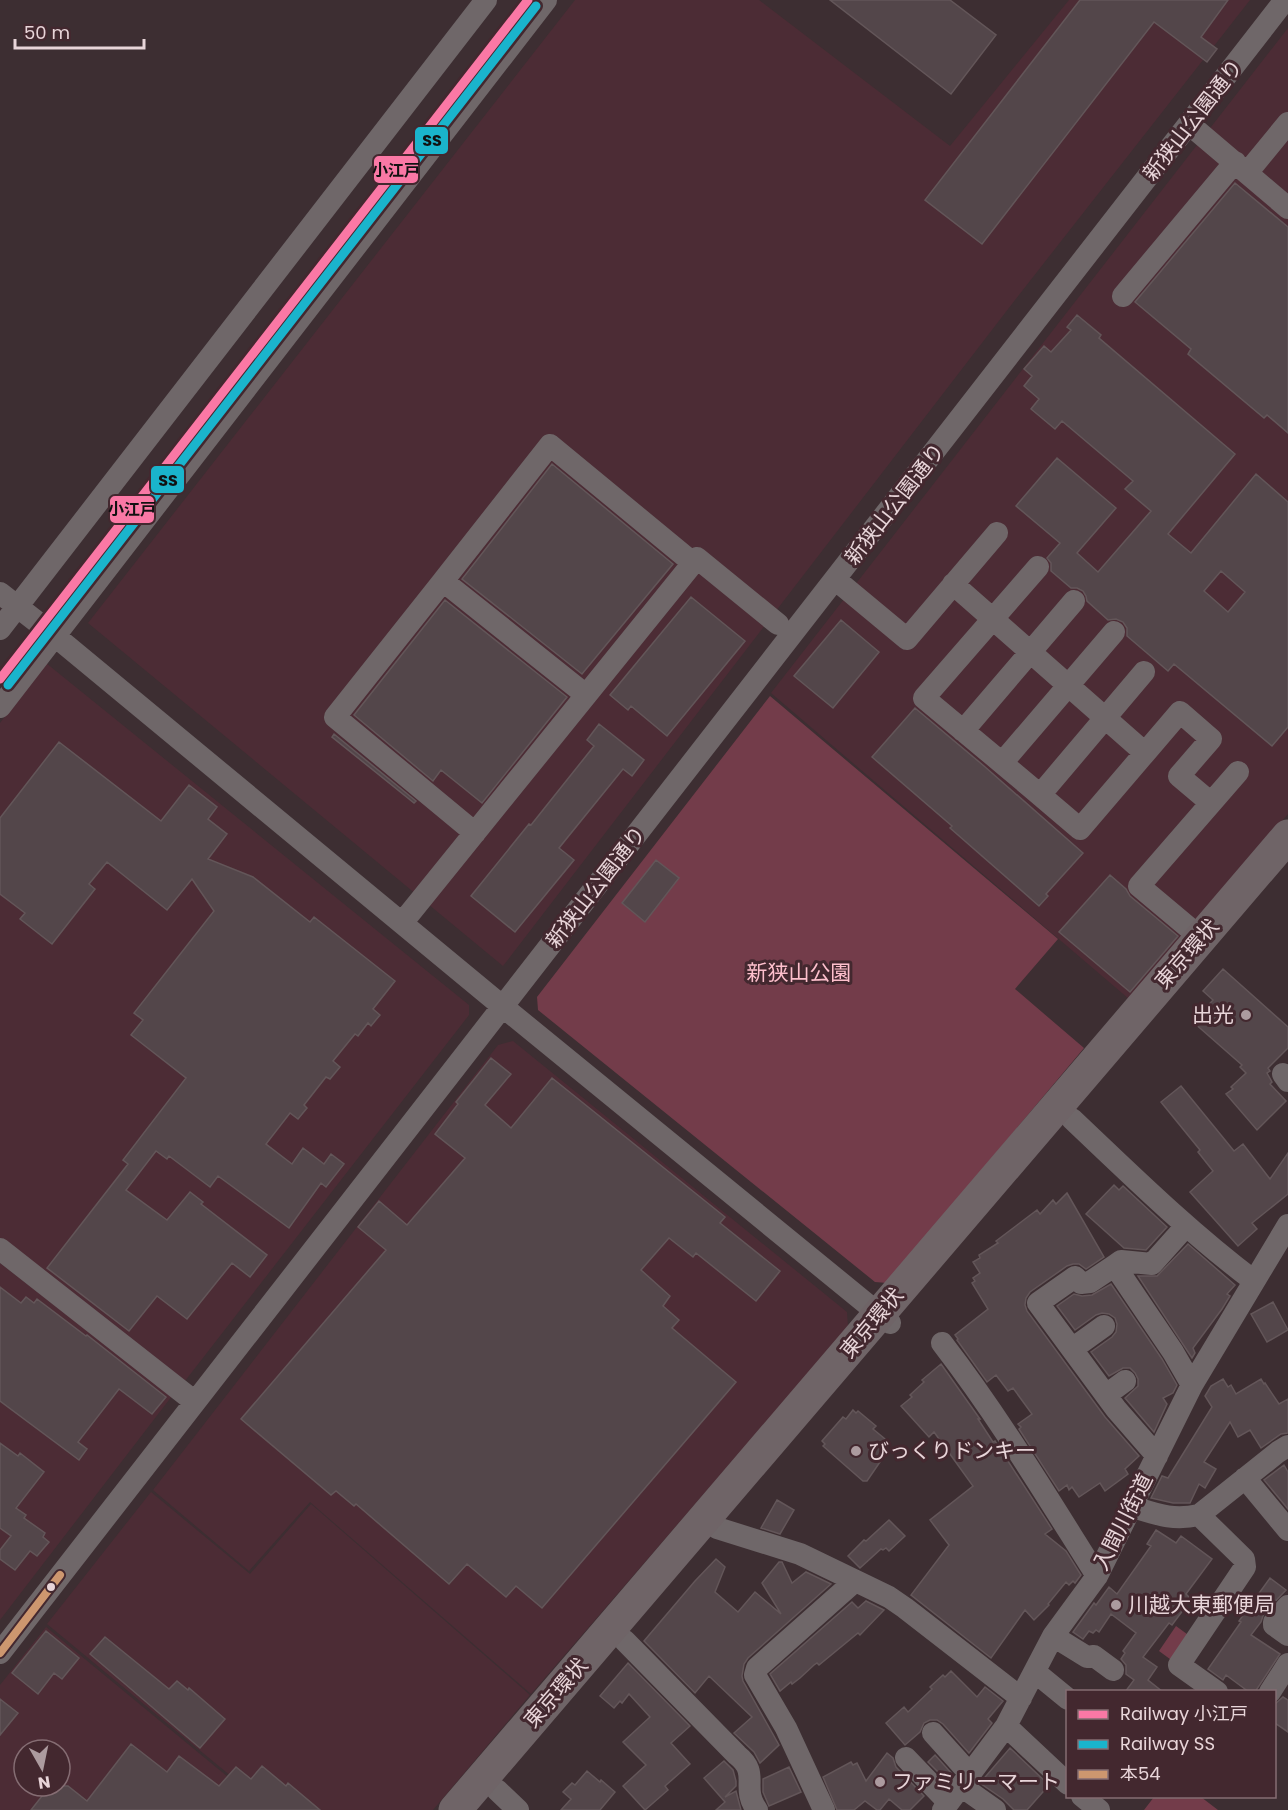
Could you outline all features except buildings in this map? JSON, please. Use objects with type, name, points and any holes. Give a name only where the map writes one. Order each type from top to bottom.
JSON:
[{"type":"highway","name":"東京環状","points":[[498,1803],[625,1641],[886,1319],[1288,836]]},
{"type":"highway","name":"東京環状","points":[[455,1810],[707,1518],[886,1319],[1072,1119],[1288,864]]},
{"type":"street","points":[[0,628],[8,600],[486,0]]},
{"type":"street","points":[[0,707],[546,0]]},
{"type":"street","name":"新狭山公園通り","points":[[0,1653],[1286,0]]},
{"type":"street","points":[[1123,296],[1241,168],[1288,123]]},
{"type":"street","points":[[1189,124],[1288,208]]},
{"type":"street","points":[[475,833],[334,717],[550,445],[693,563]]},
{"type":"street","points":[[836,580],[907,639],[997,533]]},
{"type":"street","points":[[402,923],[697,558],[778,624]]},
{"type":"street","points":[[1038,567],[924,698],[1080,829],[1180,712],[1211,739],[1179,776],[1211,803]]},
{"type":"street","points":[[443,581],[586,695]]},
{"type":"street","points":[[954,584],[1145,753]]},
{"type":"street","points":[[8,600],[55,636],[502,1006],[886,1319]]},
{"type":"street","points":[[963,731],[1074,601]]},
{"type":"street","points":[[1002,763],[1114,632]]},
{"type":"street","points":[[1040,795],[1144,672]]},
{"type":"street","points":[[1201,938],[1139,886],[1238,772]]},
{"type":"street","points":[[1072,1119],[1186,1226],[1254,1281]]},
{"type":"street","points":[[1157,1456],[1106,1395],[1038,1303],[1075,1277],[1081,1283],[1090,1282],[1121,1261],[1152,1264],[1186,1226]]},
{"type":"street","name":"入間川街道","points":[[956,1793],[1006,1726],[1053,1636],[1096,1576],[1192,1385],[1254,1281],[1284,1241]]},
{"type":"street","points":[[0,1250],[195,1402]]},
{"type":"street","points":[[1114,1266],[1173,1352],[1192,1385]]},
{"type":"street","points":[[1072,1349],[1104,1326]]},
{"type":"street","points":[[942,1342],[978,1389],[1096,1576]]},
{"type":"street","points":[[1106,1395],[1125,1381]]},
{"type":"street","points":[[1130,1506],[1169,1517],[1184,1518],[1199,1515],[1288,1446]]},
{"type":"street","points":[[1245,1478],[1288,1530]]},
{"type":"street","points":[[1199,1515],[1244,1559],[1245,1567],[1179,1665],[1214,1690]]},
{"type":"street","points":[[717,1528],[800,1554],[889,1597],[1021,1698]]},
{"type":"street","points":[[824,1810],[786,1728],[755,1675],[757,1668],[855,1581]]},
{"type":"street","points":[[1288,1606],[1274,1622],[1274,1625],[1288,1635]]},
{"type":"street","points":[[1053,1636],[1088,1657],[1094,1656],[1113,1670]]},
{"type":"street","points":[[625,1641],[737,1755],[747,1762],[750,1769],[750,1797],[757,1810]]},
{"type":"street","points":[[1271,1690],[1288,1664]]},
{"type":"street","points":[[1035,1672],[1066,1697]]},
{"type":"street","points":[[1006,1726],[1066,1782]]},
{"type":"street","points":[[933,1733],[956,1793]]},
{"type":"street","points":[[906,1758],[956,1793],[995,1810]]},
{"type":"street","points":[[1083,1798],[1099,1810]]},
{"type":"shaded area","points":[[575,0],[759,0],[950,146],[1069,0],[1250,0],[1015,300],[503,966],[88,623]]},
{"type":"shaded area","points":[[1288,28],[1288,814],[1129,999],[771,693]]},
{"type":"shaded area","points":[[46,663],[469,1005],[469,1015],[185,1381],[0,1238],[0,723]]},
{"type":"shaded area","points":[[513,1041],[847,1312],[848,1327],[531,1694],[310,1502],[249,1571],[153,1490],[498,1045]]},
{"type":"shaded area","points":[[0,1263],[172,1396],[0,1620]]},
{"type":"shaded area","points":[[151,1492],[250,1574],[311,1504],[530,1695],[433,1810],[272,1810],[47,1624]]},
{"type":"shaded area","points":[[46,1627],[268,1810],[0,1810],[0,1685]]},
{"type":"green space","name":"新狭山公園","points":[[770,696],[1058,939],[1015,989],[1084,1048],[887,1283],[875,1282],[538,1010],[537,997]]},
{"type":"green space","points":[[1176,1626],[1191,1637],[1174,1662],[1159,1651]]},
{"type":"green space","points":[[1153,1798],[1202,1798],[1218,1810],[1144,1810]]},
{"type":"rail line","name":"小江戸","points":[[0,679],[528,0]]},
{"type":"rail line","name":"SS","points":[[8,685],[536,6]]},
{"type":"transit line","name":"本54","points":[[0,1653],[60,1575]]},
{"type":"place","name":"出光","points":[[1246,1015]]},
{"type":"place","name":"びっくりドンキー","points":[[856,1451]]},
{"type":"place","name":"川越大東郵便局","points":[[1116,1605]]},
{"type":"place","name":"ファミリーマート","points":[[880,1782]]}]
